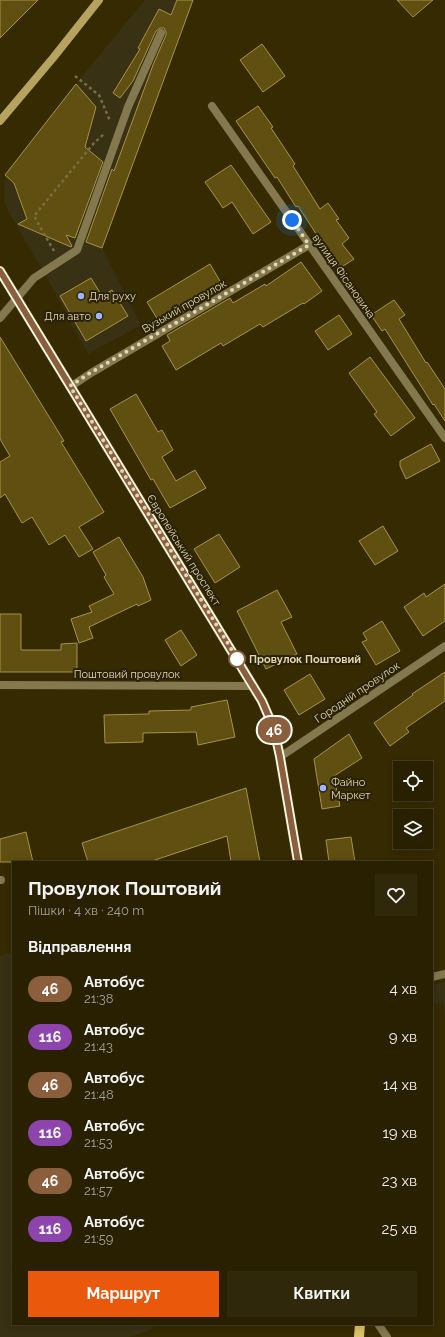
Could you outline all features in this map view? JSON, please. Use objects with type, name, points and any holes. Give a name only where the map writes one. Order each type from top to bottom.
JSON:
[{"type":"main road","points":[[0,121],[100,0]]},
{"type":"main road","name":"Європейський проспект","points":[[0,271],[262,701],[274,729],[298,861]]},
{"type":"main road","points":[[359,1337],[360,1325]]},
{"type":"street","points":[[0,318],[17,300],[34,278],[77,250],[128,107],[161,33]]},
{"type":"street","name":"вулиця Фісановича","points":[[212,106],[445,438]]},
{"type":"street","name":"Вузький провулок","points":[[70,386],[309,245]]},
{"type":"street","name":"Городній провулок","points":[[280,757],[445,646]]},
{"type":"street","name":"Поштовий провулок","points":[[0,685],[254,686]]},
{"type":"street","points":[[433,977],[445,974]]},
{"type":"street","points":[[379,1325],[387,1337]]},
{"type":"path","points":[[75,76],[99,95],[112,126]]},
{"type":"path","points":[[59,261],[34,216],[94,143],[107,130]]},
{"type":"shaded area","points":[[145,0],[193,0],[102,248],[141,325],[88,354],[44,272],[9,213],[4,201],[5,175],[80,79]]},
{"type":"shaded area","points":[[12,952],[12,1325],[154,1325],[153,1329],[130,1337],[0,1337],[0,956]]},
{"type":"shaded area","points":[[445,982],[445,1016],[443,1003],[433,1004],[433,985]]},
{"type":"building","points":[[0,0],[38,0],[0,38]]},
{"type":"building","points":[[177,0],[193,0],[102,248],[86,242],[112,169],[114,171],[153,65],[166,35],[164,28],[160,28],[156,31],[133,81],[120,98],[113,93],[140,49],[138,48],[159,9],[171,15]]},
{"type":"building","points":[[397,0],[433,0],[413,17]]},
{"type":"building","points":[[262,44],[285,76],[263,92],[240,60]]},
{"type":"building","points":[[76,84],[96,107],[85,147],[103,162],[75,238],[66,235],[72,246],[71,247],[18,224],[27,219],[14,183],[5,175]]},
{"type":"building","points":[[258,106],[273,127],[271,128],[295,164],[293,166],[320,209],[328,203],[339,219],[336,220],[349,238],[342,244],[354,259],[340,268],[298,206],[296,207],[277,177],[275,178],[236,121]]},
{"type":"building","points":[[231,165],[271,222],[253,234],[232,202],[223,208],[205,182]]},
{"type":"building","points":[[301,262],[322,291],[304,304],[303,303],[263,327],[260,324],[223,346],[221,343],[176,370],[162,346],[170,341],[167,335],[230,298],[233,303],[265,284],[266,286]]},
{"type":"building","points":[[210,264],[224,288],[161,325],[147,302]]},
{"type":"building","name":"Для авто","points":[[91,278],[102,296],[112,290],[128,316],[86,341],[60,296]]},
{"type":"building","points":[[394,300],[405,315],[399,319],[426,363],[427,362],[445,389],[445,421],[434,404],[433,405],[385,329],[382,331],[371,315]]},
{"type":"building","points":[[339,315],[352,334],[328,350],[315,331]]},
{"type":"building","points":[[0,337],[64,441],[61,442],[104,512],[79,527],[93,549],[79,557],[65,535],[49,545],[32,517],[22,523],[5,494],[0,498],[0,462],[10,456],[0,439]]},
{"type":"building","points":[[370,357],[415,418],[391,436],[374,414],[377,412],[349,373]]},
{"type":"building","points":[[136,394],[158,432],[162,430],[173,450],[162,457],[176,481],[195,470],[206,488],[170,508],[153,479],[151,480],[110,409]]},
{"type":"building","points":[[431,444],[440,461],[406,479],[400,466],[400,461]]},
{"type":"building","points":[[383,526],[398,551],[375,565],[359,541]]},
{"type":"building","points":[[219,534],[240,567],[215,583],[194,549]]},
{"type":"building","points":[[119,537],[143,577],[151,600],[138,606],[137,604],[89,627],[93,638],[79,643],[71,619],[92,612],[89,606],[114,594],[104,577],[106,575],[93,552]]},
{"type":"building","points":[[445,584],[445,621],[423,636],[404,607],[424,593],[426,597]]},
{"type":"building","points":[[277,590],[292,617],[281,622],[297,654],[266,669],[237,611]]},
{"type":"building","points":[[0,614],[21,614],[21,650],[61,650],[61,644],[77,643],[77,672],[0,672]]},
{"type":"building","points":[[382,621],[400,651],[376,665],[362,642],[367,640],[363,633]]},
{"type":"building","points":[[181,630],[197,655],[181,666],[165,640]]},
{"type":"building","points":[[445,672],[445,701],[406,728],[409,732],[390,746],[374,723],[413,695],[412,694]]},
{"type":"building","points":[[310,674],[325,699],[299,715],[284,690]]},
{"type":"building","points":[[227,700],[235,737],[198,745],[196,732],[143,733],[143,742],[105,743],[104,715],[149,714],[149,711],[191,710],[191,707]]},
{"type":"building","points":[[349,734],[362,758],[334,776],[340,806],[322,809],[314,759]]},
{"type":"building","points":[[246,788],[260,861],[231,861],[227,836],[152,861],[88,861],[82,843]]},
{"type":"building","points":[[26,832],[33,861],[0,862],[0,839]]},
{"type":"building","points":[[351,837],[355,861],[329,861],[326,840]]},
{"type":"bus line","name":"46","points":[[0,271],[262,701],[274,729],[298,861]]},
{"type":"place","name":"Для руху","points":[[81,296]]},
{"type":"place","name":"Для авто","points":[[99,316]]},
{"type":"place","name":"Провулок Поштовий","points":[[237,659]]},
{"type":"place","name":"Файно Маркет","points":[[323,788]]},
{"type":"route","points":[[237,659],[238,660],[70,386],[309,245],[292,220]]}]
